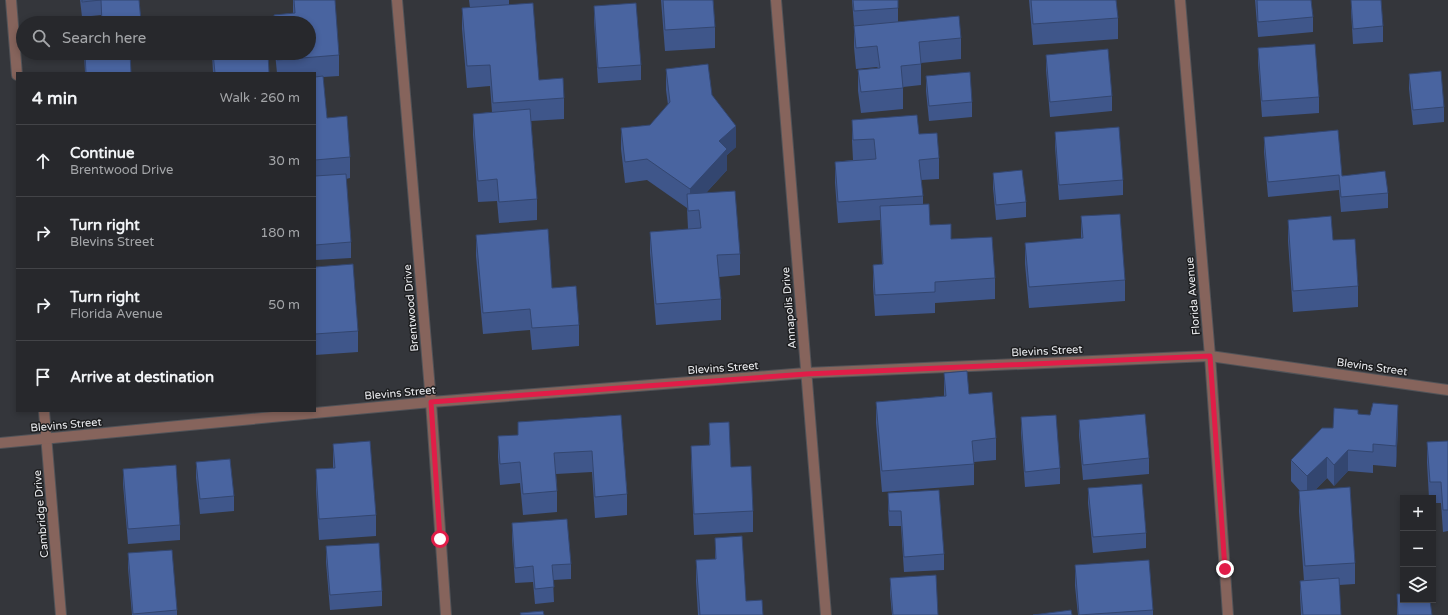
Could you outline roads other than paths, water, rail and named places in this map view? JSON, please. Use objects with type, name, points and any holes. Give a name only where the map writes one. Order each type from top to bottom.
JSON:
[{"type":"street","points":[[11,0],[17,72]]},
{"type":"street","name":"Brentwood Drive","points":[[397,0],[431,402],[446,615]]},
{"type":"street","name":"Annapolis Drive","points":[[776,0],[826,615]]},
{"type":"street","name":"Florida Avenue","points":[[1180,0],[1210,356],[1228,615]]},
{"type":"street","name":"Blevins Street","points":[[0,443],[47,440],[431,402],[806,374],[1210,356],[1448,390]]},
{"type":"street","name":"Cambridge Drive","points":[[44,412],[61,615]]}]
